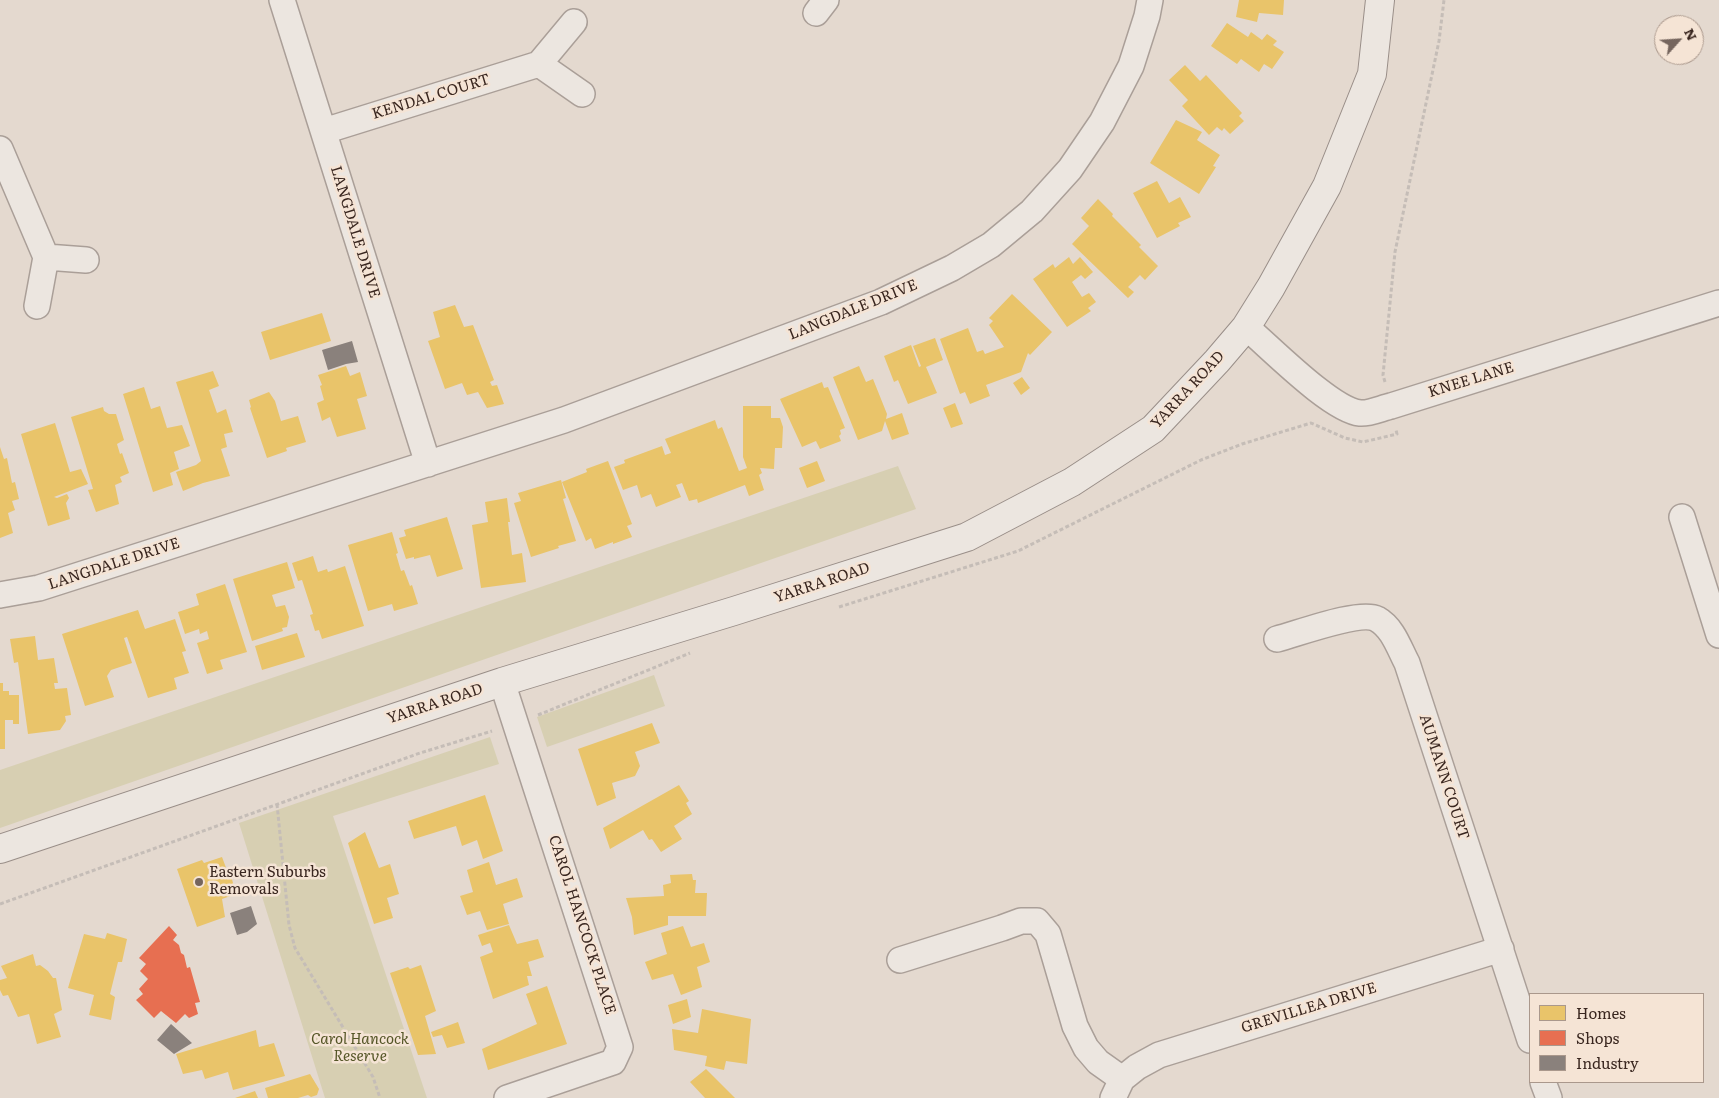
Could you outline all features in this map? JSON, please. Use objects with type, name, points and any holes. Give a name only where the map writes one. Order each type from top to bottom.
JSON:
[{"type":"main road","name":"YARRA ROAD","points":[[0,849],[502,682],[967,537],[1072,482],[1153,429],[1246,327],[1271,287],[1327,186],[1372,74],[1380,0]]},
{"type":"street","name":"LANGDALE DRIVE","points":[[282,0],[428,464]]},
{"type":"street","name":"LANGDALE DRIVE","points":[[0,595],[39,588],[564,420],[881,302],[952,268],[991,245],[1032,211],[1070,169],[1102,122],[1131,66],[1147,16],[1150,0]]},
{"type":"street","points":[[574,22],[539,64],[582,94]]},
{"type":"street","name":"KENDAL COURT","points":[[324,131],[539,64]]},
{"type":"street","points":[[0,149],[46,257],[37,306]]},
{"type":"street","points":[[46,257],[86,260]]},
{"type":"street","name":"KNEE LANE","points":[[1246,327],[1327,398],[1361,413],[1391,406],[1719,303]]},
{"type":"street","points":[[1682,518],[1719,636]]},
{"type":"street","name":"AUMANN COURT","points":[[1277,640],[1352,617],[1376,619],[1392,634],[1407,664],[1529,1037]]},
{"type":"street","name":"CAROL HANCOCK PLACE","points":[[502,682],[620,1047],[613,1062],[508,1098]]},
{"type":"street","points":[[900,960],[1021,921],[1037,921],[1048,934],[1075,1026],[1086,1048],[1118,1088]]},
{"type":"street","name":"GREVILLEA DRIVE","points":[[1118,1088],[1137,1068],[1158,1055],[1501,949]]},
{"type":"street","points":[[1544,1083],[1549,1098]]},
{"type":"path","points":[[277,804],[289,926],[295,948],[364,1061],[373,1077],[380,1098]]},
{"type":"green space","points":[[898,466],[916,509],[0,828],[0,770]]},
{"type":"green space","points":[[654,675],[665,706],[547,747],[537,717]]},
{"type":"green space","name":"Carol Hancock Reserve","points":[[490,737],[499,764],[333,816],[427,1098],[325,1098],[239,823]]},
{"type":"building: Homes","points":[[1239,0],[1284,0],[1283,15],[1259,13],[1257,22],[1236,17]]},
{"type":"building: Homes","points":[[1227,23],[1248,37],[1251,32],[1262,40],[1267,34],[1277,41],[1273,45],[1284,52],[1272,69],[1264,64],[1259,72],[1241,59],[1237,64],[1211,46]]},
{"type":"building: Homes","points":[[1185,65],[1200,81],[1206,75],[1242,113],[1239,116],[1244,121],[1230,134],[1224,128],[1222,131],[1217,127],[1209,135],[1182,106],[1188,100],[1169,80]]},
{"type":"building: Homes","points":[[1176,120],[1202,132],[1197,140],[1220,155],[1213,166],[1216,167],[1199,194],[1150,163]]},
{"type":"building: Homes","points":[[1157,181],[1169,203],[1180,197],[1191,217],[1178,223],[1180,226],[1157,238],[1133,193]]},
{"type":"building: Homes","points":[[1098,199],[1158,266],[1145,280],[1140,275],[1128,287],[1134,292],[1128,298],[1072,244],[1089,226],[1081,218]]},
{"type":"building: Homes","points":[[1069,257],[1073,264],[1080,257],[1093,272],[1085,279],[1081,275],[1072,282],[1082,297],[1089,293],[1096,302],[1088,308],[1091,311],[1067,327],[1033,279],[1053,264],[1055,268]]},
{"type":"building: Homes","points":[[1012,294],[1052,332],[1030,355],[1028,353],[1021,372],[986,385],[990,396],[970,404],[965,392],[960,394],[940,339],[968,328],[977,352],[983,350],[985,354],[1004,347],[989,325],[993,321],[989,318]]},
{"type":"building: Homes","points":[[455,305],[464,327],[473,325],[494,380],[490,382],[492,386],[497,385],[504,404],[487,408],[478,392],[467,395],[462,383],[445,389],[428,341],[440,337],[433,312]]},
{"type":"building: Homes","points":[[322,313],[331,341],[270,360],[261,332]]},
{"type":"building: Homes","points":[[935,338],[943,360],[926,367],[937,393],[908,404],[898,380],[894,382],[884,356],[911,345],[919,367],[921,366],[913,346]]},
{"type":"building: Homes","points":[[346,366],[350,376],[360,372],[367,396],[357,399],[366,429],[337,437],[330,417],[322,421],[317,403],[324,400],[320,386],[322,385],[318,375]]},
{"type":"building: Homes","points":[[859,366],[866,382],[873,379],[887,414],[886,419],[902,413],[909,434],[892,440],[885,421],[882,431],[858,440],[833,377]]},
{"type":"building: Homes","points":[[213,371],[219,386],[209,390],[217,413],[226,409],[233,432],[224,434],[227,447],[221,449],[230,476],[203,483],[183,491],[176,472],[196,465],[201,461],[176,382]]},
{"type":"building: Homes","points":[[1022,377],[1030,388],[1021,395],[1013,383]]},
{"type":"building: Homes","points":[[822,382],[824,388],[828,387],[845,428],[840,430],[841,434],[839,436],[841,441],[820,449],[816,441],[802,447],[780,399]]},
{"type":"building: Homes","points":[[144,387],[151,409],[160,406],[167,428],[182,425],[190,446],[174,452],[179,469],[170,473],[173,485],[153,492],[123,394]]},
{"type":"building: Homes","points":[[269,392],[275,401],[281,421],[298,416],[306,442],[286,448],[287,451],[267,458],[249,400]]},
{"type":"building: Homes","points":[[955,403],[963,424],[951,428],[943,408]]},
{"type":"building: Homes","points":[[743,406],[771,406],[771,418],[780,418],[783,427],[782,448],[775,448],[774,469],[760,468],[762,473],[759,475],[764,490],[749,496],[745,485],[698,503],[697,499],[689,501],[682,483],[676,485],[681,497],[656,507],[651,494],[641,498],[637,485],[623,490],[614,467],[625,463],[624,460],[662,446],[665,455],[671,453],[665,439],[715,420],[718,429],[722,427],[739,471],[747,468],[743,457]]},
{"type":"building: Homes","points":[[103,407],[104,411],[109,414],[116,414],[124,440],[117,444],[129,473],[120,477],[122,482],[115,485],[119,504],[96,512],[88,490],[93,489],[71,417]]},
{"type":"building: Homes","points":[[55,423],[70,472],[81,469],[88,484],[54,497],[57,498],[67,494],[69,498],[66,503],[70,519],[48,526],[21,434]]},
{"type":"building: Homes","points":[[0,447],[4,459],[7,458],[12,483],[15,482],[19,499],[12,501],[15,510],[8,513],[13,533],[0,538]]},
{"type":"building: Homes","points":[[608,461],[632,524],[627,526],[632,537],[595,549],[591,538],[586,541],[562,482],[587,472],[586,469]]},
{"type":"building: Homes","points":[[817,461],[825,481],[807,488],[799,468]]},
{"type":"building: Homes","points":[[561,480],[566,498],[563,499],[576,541],[531,557],[514,503],[521,501],[518,493]]},
{"type":"building: Homes","points":[[507,498],[512,555],[522,553],[526,582],[481,588],[472,525],[488,522],[485,502]]},
{"type":"building: Homes","points":[[447,517],[463,569],[437,577],[430,555],[406,559],[399,538],[406,536],[404,530]]},
{"type":"building: Homes","points":[[392,532],[401,571],[404,570],[410,586],[412,585],[418,604],[394,611],[392,604],[368,611],[348,545]]},
{"type":"building: Homes","points":[[313,556],[318,572],[327,569],[328,572],[345,566],[364,626],[322,639],[319,630],[315,631],[310,615],[313,614],[302,580],[298,581],[292,563]]},
{"type":"building: Homes","points":[[287,562],[295,588],[272,595],[276,607],[285,605],[289,617],[287,627],[282,628],[283,631],[252,641],[233,579]]},
{"type":"building: Homes","points":[[225,584],[247,652],[220,660],[223,669],[207,674],[197,643],[209,639],[207,631],[200,634],[199,629],[185,634],[178,612],[199,605],[196,594]]},
{"type":"building: Homes","points":[[138,610],[145,629],[175,619],[186,651],[182,652],[189,673],[174,678],[177,689],[148,698],[127,637],[124,638],[132,663],[111,670],[107,676],[114,697],[85,706],[62,634]]},
{"type":"building: Homes","points":[[297,633],[305,657],[262,670],[255,646]]},
{"type":"building: Homes","points":[[35,636],[38,660],[54,658],[58,683],[54,683],[55,689],[67,688],[71,715],[65,716],[66,721],[60,730],[28,734],[18,662],[14,663],[10,639]]},
{"type":"building: Homes","points":[[0,683],[3,683],[3,691],[9,691],[9,695],[19,695],[19,724],[13,724],[13,720],[5,720],[5,749],[0,749]]},
{"type":"building: Homes","points":[[652,723],[660,743],[635,752],[640,766],[635,776],[612,783],[616,798],[597,806],[578,749]]},
{"type":"building: Homes","points":[[679,785],[689,801],[686,803],[692,814],[674,826],[682,839],[661,852],[652,839],[649,840],[643,830],[610,849],[603,828]]},
{"type":"building: Homes","points":[[485,795],[503,851],[483,859],[477,840],[462,846],[456,826],[414,839],[408,821]]},
{"type":"building: Homes","points":[[365,832],[379,868],[390,864],[399,894],[387,898],[393,918],[374,924],[348,843]]},
{"type":"building: Homes","points":[[222,857],[228,873],[230,872],[236,894],[222,899],[225,917],[197,927],[177,869],[202,860],[204,863]]},
{"type":"building: Homes","points":[[489,862],[496,885],[517,878],[523,897],[503,904],[509,924],[487,930],[480,911],[467,915],[460,896],[473,892],[467,870]]},
{"type":"building: Homes","points":[[692,874],[693,880],[696,880],[695,893],[707,893],[706,916],[668,916],[668,925],[634,935],[632,917],[626,898],[664,896],[663,885],[671,883],[670,875]]},
{"type":"building: Homes","points":[[509,925],[517,944],[538,939],[544,957],[528,962],[532,976],[527,976],[529,985],[493,999],[480,957],[493,952],[490,943],[482,946],[478,935]]},
{"type":"building: Homes","points":[[683,926],[691,947],[704,943],[710,962],[697,967],[702,987],[681,995],[673,974],[652,980],[645,962],[667,954],[661,933]]},
{"type":"building: Homes","points":[[107,933],[127,939],[122,962],[118,962],[110,994],[115,997],[111,1020],[89,1015],[94,995],[68,988],[84,934],[105,939]]},
{"type":"building: Homes","points":[[33,954],[36,966],[40,965],[53,978],[56,978],[62,1010],[54,1014],[61,1037],[37,1044],[29,1014],[18,1017],[8,995],[3,996],[0,990],[0,980],[7,978],[1,966]]},
{"type":"building: Homes","points":[[421,965],[436,1011],[425,1016],[436,1054],[418,1055],[390,973]]},
{"type":"building: Homes","points":[[547,986],[567,1044],[488,1070],[482,1049],[537,1024],[526,994]]},
{"type":"building: Homes","points":[[687,999],[691,1017],[673,1024],[668,1005]]},
{"type":"building: Homes","points":[[702,1009],[751,1019],[747,1064],[726,1061],[724,1070],[705,1066],[707,1056],[674,1050],[672,1029],[698,1033]]},
{"type":"building: Homes","points":[[458,1022],[465,1043],[447,1048],[442,1035],[433,1037],[431,1032]]},
{"type":"building: Homes","points":[[256,1030],[259,1047],[274,1043],[285,1076],[233,1090],[228,1072],[205,1079],[202,1070],[183,1074],[176,1054]]},
{"type":"building: Homes","points":[[706,1069],[735,1098],[705,1098],[690,1082]]},
{"type":"building: Homes","points":[[310,1074],[319,1089],[317,1095],[298,1098],[268,1098],[265,1088]]},
{"type":"building: Homes","points":[[255,1091],[258,1098],[235,1098]]},
{"type":"building: Shops","points":[[169,926],[177,935],[173,940],[179,945],[181,953],[184,955],[187,968],[190,967],[200,1002],[195,1003],[198,1014],[189,1018],[185,1014],[176,1023],[161,1011],[154,1018],[136,1000],[143,994],[139,989],[148,979],[140,971],[146,964],[139,958]]},
{"type":"building: Industry","points":[[352,341],[358,362],[328,370],[322,350]]},
{"type":"building: Industry","points":[[251,906],[257,924],[247,932],[237,935],[230,913]]},
{"type":"building: Industry","points":[[171,1024],[192,1043],[174,1054],[157,1040]]},
{"type":"place","name":"Eastern Suburbs Removals","points":[[199,882]]}]
